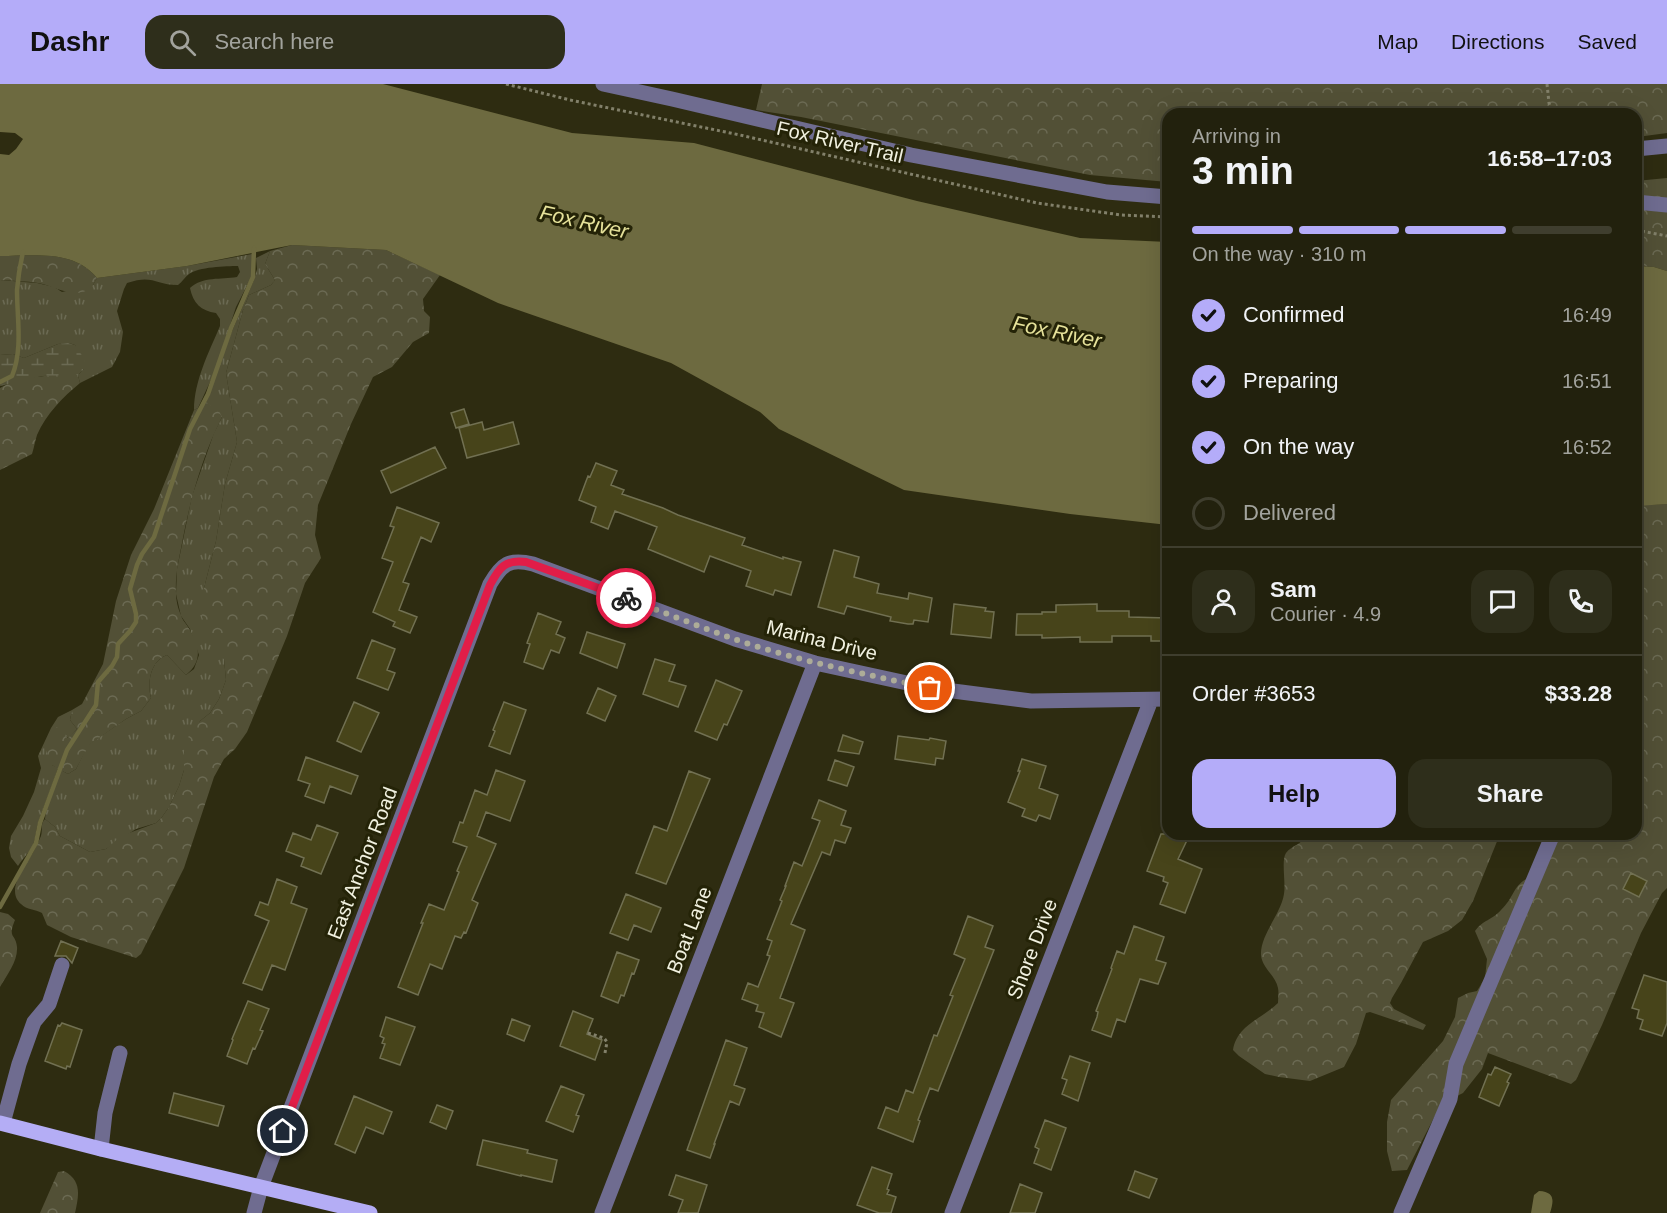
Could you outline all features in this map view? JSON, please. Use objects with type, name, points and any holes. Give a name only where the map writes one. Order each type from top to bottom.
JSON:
[{"type":"main road","points":[[1,1123],[370,1213]]},
{"type":"street","points":[[603,84],[946,162],[1107,192],[1162,197]]},
{"type":"street","points":[[1642,148],[1667,146]]},
{"type":"street","points":[[1642,203],[1667,205]]},
{"type":"street","name":"Marina Drive","points":[[513,561],[538,566],[735,639],[815,663],[930,688],[1031,701],[1162,699]]},
{"type":"street","name":"East Anchor Road","points":[[254,1213],[261,1187],[490,585],[502,567],[513,561]]},
{"type":"street","name":"Boat Lane","points":[[602,1213],[815,663]]},
{"type":"street","name":"Shore Drive","points":[[952,1213],[1151,700]]},
{"type":"street","points":[[1401,1213],[1450,1099],[1456,1064],[1550,840]]},
{"type":"street","points":[[1,1123],[34,1022],[49,1004],[62,965]]},
{"type":"street","points":[[101,1149],[105,1113],[120,1053]]},
{"type":"path","name":"Fox River Trail","points":[[506,84],[1037,203],[1121,215],[1162,217]]},
{"type":"path","points":[[1547,84],[1551,108]]},
{"type":"path","points":[[1642,231],[1667,236]]},
{"type":"path","points":[[588,1033],[604,1038],[608,1042],[605,1053]]},
{"type":"green space","points":[[762,84],[1667,84],[1667,133],[1642,136],[1642,108],[1162,108],[1162,181],[1090,175],[756,110]]},
{"type":"green space","points":[[1667,178],[1667,271],[1642,266],[1642,180]]},
{"type":"green space","points":[[292,245],[386,250],[440,275],[423,299],[424,311],[430,317],[429,333],[413,342],[392,367],[373,377],[318,505],[315,535],[321,558],[305,583],[287,636],[247,732],[235,749],[224,759],[214,777],[184,868],[141,954],[136,958],[71,937],[47,925],[42,913],[23,906],[16,898],[16,884],[41,836],[45,819],[55,827],[60,836],[90,852],[106,849],[121,836],[156,823],[169,807],[179,786],[184,770],[184,753],[189,735],[210,713],[219,699],[226,680],[224,659],[210,637],[202,617],[204,588],[216,541],[225,484],[237,442],[226,373],[249,295],[271,285],[275,280],[265,264],[270,251]]},
{"type":"green space","points":[[270,251],[265,264],[275,280],[271,285],[249,295],[226,373],[237,442],[225,484],[216,541],[204,588],[224,659],[226,680],[219,699],[210,713],[200,721],[184,753],[184,770],[179,786],[162,817],[156,823],[136,829],[106,849],[90,852],[60,836],[55,827],[45,819],[46,810],[61,770],[68,774],[76,769],[88,745],[141,711],[151,698],[149,686],[151,673],[161,658],[167,655],[186,675],[194,669],[199,655],[190,629],[181,616],[176,594],[177,569],[192,496],[222,417],[206,402],[230,336],[254,280],[257,269],[256,258]]},
{"type":"green space","points":[[252,254],[252,276],[236,307],[215,371],[198,408],[194,410],[199,378],[220,326],[220,319],[216,313],[198,305],[190,288],[206,280],[237,277],[240,272],[238,266],[199,270],[189,274],[178,285],[148,280],[127,283],[117,311],[123,332],[120,352],[112,367],[80,383],[78,375],[84,369],[75,345],[58,344],[24,358],[13,354],[0,355],[0,280],[37,283],[54,287],[62,292],[93,285],[97,278],[187,266]]},
{"type":"green space","points":[[39,255],[65,258],[77,262],[97,278],[92,286],[78,293],[62,291],[38,283],[0,280],[0,256]]},
{"type":"green space","points":[[58,344],[75,345],[85,360],[84,369],[78,375],[42,376],[0,386],[0,355],[13,354],[24,358]]},
{"type":"green space","points":[[78,375],[80,383],[61,400],[45,420],[37,435],[32,454],[0,470],[0,388],[25,379]]},
{"type":"green space","points":[[206,402],[219,411],[222,417],[208,448],[193,495],[176,580],[176,599],[179,610],[197,646],[195,664],[186,675],[167,655],[161,658],[151,673],[149,686],[151,698],[141,711],[89,745],[76,769],[68,774],[48,760],[49,741],[55,727],[64,729],[68,738],[77,729],[70,720],[72,710],[82,704],[103,664],[116,601],[131,555],[154,509],[194,410]]},
{"type":"green space","points":[[1667,504],[1667,888],[1662,893],[1641,933],[1576,1080],[1571,1084],[1488,1053],[1482,1069],[1463,1093],[1441,1104],[1407,1170],[1392,1171],[1387,1151],[1387,1122],[1391,1100],[1443,1041],[1455,1017],[1458,998],[1477,991],[1485,978],[1487,959],[1475,931],[1501,910],[1519,884],[1530,877],[1539,875],[1554,840],[1642,840],[1642,522],[1644,505]]},
{"type":"green space","points":[[72,710],[70,720],[77,729],[69,738],[65,736],[52,765],[58,768],[38,823],[34,842],[18,866],[11,857],[9,848],[11,836],[34,792],[41,768],[38,756],[58,717]]},
{"type":"green space","points":[[1302,840],[1498,840],[1473,901],[1462,920],[1448,931],[1423,942],[1390,1003],[1394,1009],[1426,1025],[1423,1030],[1370,1012],[1366,1013],[1356,1044],[1344,1067],[1310,1081],[1265,1074],[1233,1050],[1239,1034],[1278,1003],[1277,984],[1261,955],[1267,932],[1282,902],[1285,856],[1288,850]]},
{"type":"green space","points":[[0,912],[8,914],[15,920],[12,933],[17,952],[14,963],[0,987]]},
{"type":"green space","points":[[64,1171],[74,1179],[78,1189],[75,1213],[40,1213],[58,1172]]},
{"type":"water","name":"Fox River","points":[[0,84],[383,84],[572,133],[694,143],[917,201],[1080,238],[1162,242],[1162,524],[1070,514],[904,490],[779,429],[760,412],[671,363],[498,303],[386,250],[292,245],[187,266],[97,278],[77,262],[65,258],[39,255],[0,256],[0,154],[9,155],[23,139],[15,133],[0,132]]},
{"type":"water","points":[[1642,266],[1667,271],[1667,504],[1642,506]]},
{"type":"water","points":[[1539,1191],[1551,1195],[1550,1213],[1531,1213],[1534,1195]]},
{"type":"building","points":[[464,409],[469,424],[456,428],[451,413]]},
{"type":"building","points":[[482,422],[484,430],[513,422],[519,444],[467,458],[459,428]]},
{"type":"building","points":[[435,447],[446,468],[391,493],[381,471]]},
{"type":"building","points":[[596,463],[617,471],[611,485],[624,490],[622,494],[745,538],[742,545],[783,559],[783,557],[801,562],[791,595],[775,590],[773,595],[746,586],[751,571],[710,556],[704,572],[648,549],[657,527],[615,511],[608,529],[591,522],[596,507],[579,500],[588,476],[590,477]]},
{"type":"building","points":[[397,507],[439,523],[431,542],[421,537],[403,582],[409,584],[399,610],[417,617],[410,633],[393,626],[395,622],[373,612],[393,562],[382,558],[394,527],[390,526]]},
{"type":"building","points":[[834,550],[859,557],[854,577],[879,584],[877,593],[908,599],[909,593],[932,598],[928,622],[914,620],[913,624],[908,624],[890,621],[891,617],[847,606],[844,614],[818,607]]},
{"type":"building","points":[[954,604],[986,608],[985,611],[994,612],[991,638],[951,634]]},
{"type":"building","points":[[1097,604],[1097,611],[1129,611],[1129,617],[1162,618],[1162,641],[1151,641],[1151,636],[1112,636],[1112,642],[1080,642],[1080,637],[1042,638],[1042,635],[1016,635],[1017,614],[1056,612],[1056,605]]},
{"type":"building","points":[[538,613],[561,622],[556,634],[565,638],[559,653],[551,650],[543,669],[524,662],[530,644],[527,643]]},
{"type":"building","points":[[587,632],[625,644],[617,668],[580,653]]},
{"type":"building","points":[[372,640],[395,649],[387,670],[395,673],[388,690],[357,678]]},
{"type":"building","points":[[655,659],[675,665],[669,681],[686,686],[678,707],[643,694]]},
{"type":"building","points":[[716,680],[742,691],[727,725],[724,724],[717,740],[695,731]]},
{"type":"building","points":[[598,688],[616,696],[605,721],[587,713]]},
{"type":"building","points":[[354,702],[379,713],[361,752],[337,741]]},
{"type":"building","points":[[504,702],[526,710],[510,754],[489,746]]},
{"type":"building","points":[[843,735],[863,742],[859,754],[838,751]]},
{"type":"building","points":[[898,736],[946,741],[943,759],[936,758],[935,765],[895,759]]},
{"type":"building","points":[[306,757],[358,776],[351,794],[330,786],[324,803],[305,796],[310,784],[298,780]]},
{"type":"building","points":[[1022,759],[1046,766],[1039,788],[1058,795],[1050,819],[1039,815],[1036,821],[1022,816],[1025,809],[1008,802],[1020,771],[1018,771]]},
{"type":"building","points":[[835,760],[854,767],[847,786],[828,780]]},
{"type":"building","points":[[496,770],[525,781],[510,821],[486,812],[477,836],[496,844],[472,900],[478,903],[466,933],[464,932],[461,938],[455,936],[442,969],[430,964],[418,995],[398,987],[429,904],[444,910],[459,872],[457,871],[467,847],[453,842],[460,822],[463,823],[475,790],[487,795]]},
{"type":"building","points":[[689,771],[710,779],[666,884],[636,873],[654,826],[667,831]]},
{"type":"building","points":[[819,800],[846,811],[841,825],[851,828],[845,843],[835,840],[830,855],[822,852],[791,924],[805,930],[780,998],[794,1003],[781,1037],[759,1027],[764,1013],[756,1011],[758,1005],[742,999],[748,983],[758,987],[770,956],[767,955],[772,941],[767,939],[794,862],[802,866],[820,821],[812,818]]},
{"type":"building","points":[[317,825],[338,833],[321,874],[301,866],[304,858],[286,851],[293,833],[311,840]]},
{"type":"building","points":[[1161,834],[1162,840],[1187,840],[1178,859],[1202,869],[1185,913],[1160,904],[1168,883],[1163,881],[1164,877],[1147,871]]},
{"type":"building","points":[[1631,873],[1647,881],[1639,897],[1623,889]]},
{"type":"building","points":[[277,879],[297,887],[291,903],[307,909],[285,970],[272,965],[262,990],[243,983],[269,921],[255,915],[260,902],[268,905]]},
{"type":"building","points":[[626,894],[661,908],[651,932],[634,925],[628,940],[610,933]]},
{"type":"building","points":[[968,916],[993,926],[985,947],[994,950],[938,1091],[930,1088],[918,1120],[920,1121],[913,1142],[878,1128],[886,1107],[898,1112],[906,1090],[913,1093],[934,1035],[937,1036],[953,996],[950,995],[965,959],[954,954]]},
{"type":"building","points":[[1134,926],[1164,937],[1156,960],[1166,963],[1158,984],[1140,979],[1125,1022],[1117,1019],[1111,1037],[1092,1030],[1097,1017],[1098,1012],[1096,1011],[1117,951],[1124,954]]},
{"type":"building","points":[[61,941],[78,948],[72,963],[66,956],[55,956]]},
{"type":"building","points":[[617,952],[639,960],[624,996],[621,995],[618,1003],[601,996]]},
{"type":"building","points":[[1644,975],[1667,982],[1667,1023],[1662,1036],[1640,1029],[1643,1020],[1637,1018],[1639,1010],[1632,1008]]},
{"type":"building","points":[[248,1001],[269,1009],[260,1030],[263,1031],[247,1064],[227,1056]]},
{"type":"building","points":[[573,1011],[593,1019],[587,1034],[602,1040],[595,1060],[560,1046]]},
{"type":"building","points":[[386,1017],[415,1027],[400,1065],[380,1058],[385,1044],[382,1043],[384,1038],[380,1036]]},
{"type":"building","points":[[512,1019],[530,1026],[524,1041],[507,1034]]},
{"type":"building","points":[[62,1023],[82,1030],[70,1067],[67,1066],[66,1069],[45,1061],[58,1025]]},
{"type":"building","points":[[726,1040],[747,1048],[734,1085],[745,1089],[739,1105],[730,1101],[710,1158],[687,1150]]},
{"type":"building","points":[[1070,1056],[1090,1063],[1078,1101],[1062,1094],[1067,1080],[1062,1078]]},
{"type":"building","points":[[1495,1067],[1511,1074],[1499,1106],[1479,1097],[1488,1074],[1491,1075]]},
{"type":"building","points":[[561,1086],[584,1095],[576,1115],[579,1116],[573,1132],[546,1121]]},
{"type":"building","points":[[174,1093],[224,1106],[218,1126],[169,1113]]},
{"type":"building","points":[[354,1096],[392,1112],[383,1134],[366,1127],[355,1153],[335,1144]]},
{"type":"building","points":[[437,1105],[453,1111],[446,1129],[430,1122]]},
{"type":"building","points":[[1045,1120],[1066,1128],[1051,1170],[1034,1163],[1039,1149],[1035,1147]]},
{"type":"building","points":[[483,1140],[528,1150],[527,1153],[557,1160],[552,1182],[477,1165]]},
{"type":"building","points":[[872,1167],[892,1174],[887,1189],[889,1190],[887,1194],[896,1197],[891,1213],[879,1213],[857,1205]]},
{"type":"building","points":[[1135,1171],[1157,1179],[1149,1198],[1128,1190]]},
{"type":"building","points":[[676,1175],[707,1185],[698,1213],[678,1213],[683,1200],[669,1195]]},
{"type":"building","points":[[1020,1184],[1042,1193],[1035,1213],[1010,1213]]},
{"type":"waterway","points":[[0,907],[36,843],[40,823],[67,750],[96,705],[98,682],[117,657],[118,644],[136,622],[130,589],[137,565],[154,537],[190,429],[208,394],[231,328],[253,277],[254,248]]},
{"type":"waterway","points":[[0,382],[12,376],[17,355],[19,334],[17,290],[23,252]]},
{"type":"way so far","points":[[626,598],[735,639],[815,663],[930,688]]},
{"type":"route","points":[[283,1131],[495,575],[508,563],[526,562],[626,598]]}]
